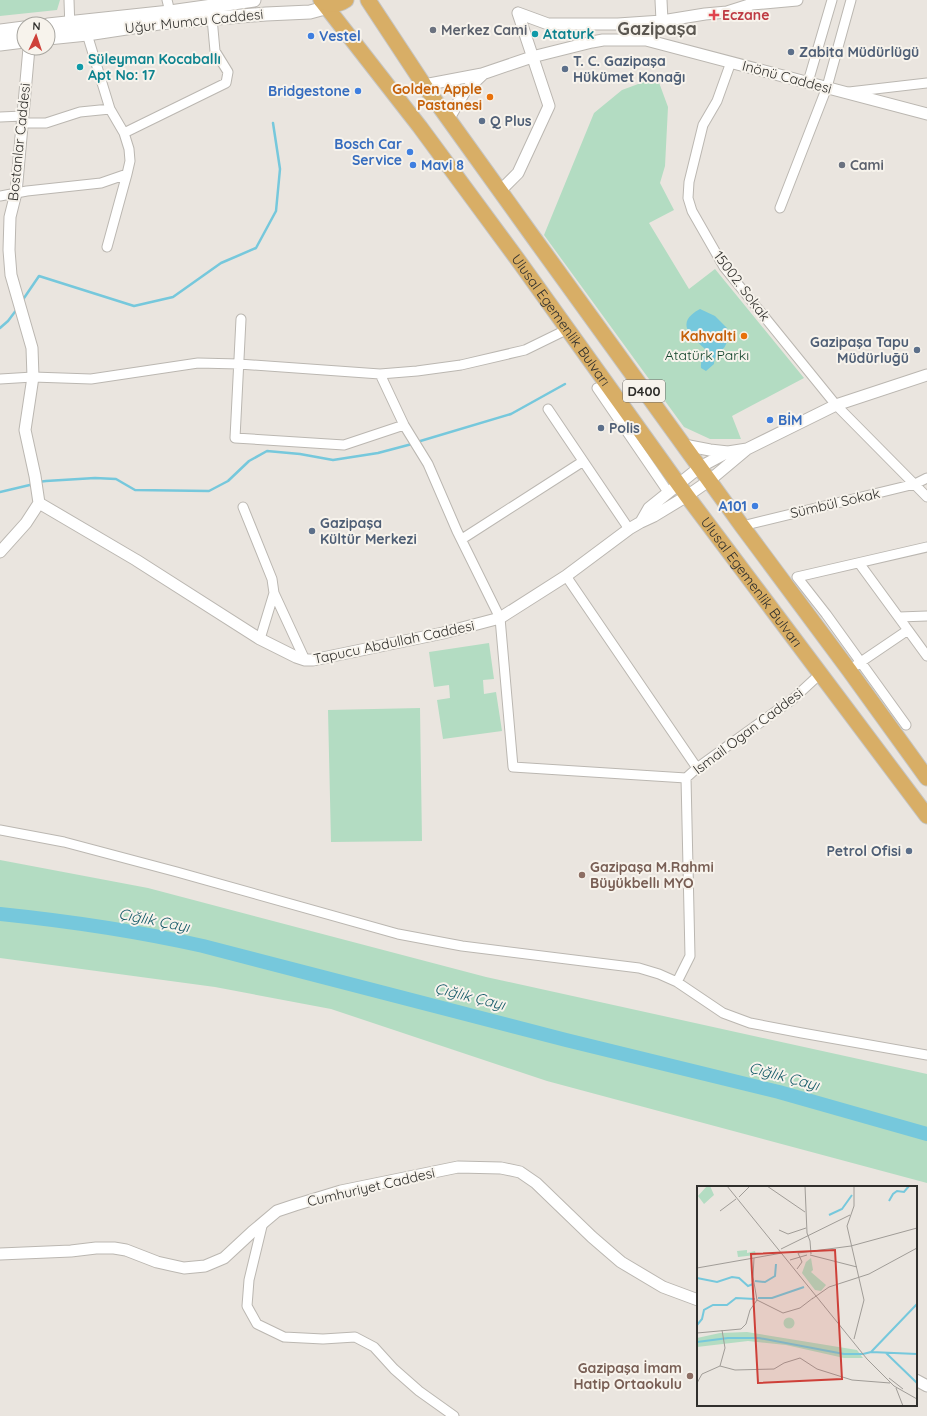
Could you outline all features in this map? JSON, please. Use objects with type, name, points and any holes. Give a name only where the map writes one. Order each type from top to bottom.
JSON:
[{"type":"highway","name":"Ulusal Egemenlik Bulvarı","points":[[368,0],[424,85],[742,526],[855,666],[927,778]]},
{"type":"highway","name":"Ulusal Egemenlik Bulvarı","points":[[335,2],[420,127],[568,330],[678,491],[820,674],[927,816]]},
{"type":"main road","name":"Uğur Mumcu Caddesi","points":[[56,35],[70,29],[169,6],[253,0]]},
{"type":"main road","name":"Uğur Mumcu Caddesi","points":[[56,26],[87,34],[159,23],[266,14],[310,12],[335,2]]},
{"type":"main road","points":[[0,31],[16,29]]},
{"type":"main road","points":[[0,44],[16,42]]},
{"type":"street","points":[[69,0],[70,29]]},
{"type":"street","points":[[646,40],[654,28],[662,20],[661,0]]},
{"type":"street","points":[[500,191],[518,173],[549,106],[518,13],[548,24],[618,24],[727,12],[765,1],[797,0]]},
{"type":"street","points":[[808,82],[832,0]]},
{"type":"street","points":[[780,208],[827,87],[851,0]]},
{"type":"street","points":[[124,133],[226,84],[228,72],[215,51],[212,18]]},
{"type":"street","points":[[87,34],[110,109],[124,133],[129,149],[130,161],[107,247]]},
{"type":"street","name":"Inönü Caddesi","points":[[424,85],[482,74],[532,57],[603,40],[646,40],[927,114]]},
{"type":"street","name":"Bostanlar Caddesi","points":[[28,56],[16,193],[10,217],[9,250],[11,275],[32,348],[33,377],[25,430],[39,503]]},
{"type":"street","name":"15002. Sokak","points":[[732,62],[717,101],[703,125],[689,182],[688,198],[692,211],[724,266],[836,405],[927,497]]},
{"type":"street","points":[[448,118],[466,91],[482,74]]},
{"type":"street","points":[[847,93],[927,83]]},
{"type":"street","points":[[0,117],[46,123],[80,112],[110,109]]},
{"type":"street","points":[[0,196],[27,191],[101,183],[127,174]]},
{"type":"street","points":[[241,319],[235,438],[344,445],[404,425]]},
{"type":"street","points":[[0,379],[33,377],[91,379],[198,363],[239,364],[380,374],[417,371],[460,365],[525,350],[568,330]]},
{"type":"street","points":[[380,374],[404,425],[426,461],[500,618],[513,767],[686,778]]},
{"type":"street","points":[[678,491],[700,467],[728,452],[747,448],[836,405],[927,375]]},
{"type":"street","points":[[597,388],[678,491]]},
{"type":"street","points":[[548,409],[582,462],[629,529]]},
{"type":"street","points":[[684,444],[710,450],[728,452]]},
{"type":"street","points":[[678,491],[710,480],[747,448]]},
{"type":"street","points":[[462,539],[582,462]]},
{"type":"street","name":"Sümbül Sokak","points":[[742,526],[915,484],[927,478]]},
{"type":"street","name":"Tapucu Abdullah Caddesi","points":[[641,522],[649,508],[678,491]]},
{"type":"street","name":"Tapucu Abdullah Caddesi","points":[[39,503],[136,560],[260,639],[284,652],[305,660],[313,660],[443,633],[500,618],[566,576],[629,529],[654,516],[678,491]]},
{"type":"street","points":[[0,552],[26,523],[39,503]]},
{"type":"street","points":[[243,506],[272,578],[274,593],[305,660]]},
{"type":"street","points":[[906,725],[855,666],[826,614],[797,577],[927,547]]},
{"type":"street","points":[[860,563],[927,656]]},
{"type":"street","points":[[566,576],[697,768]]},
{"type":"street","points":[[260,639],[274,593]]},
{"type":"street","points":[[899,617],[927,616]]},
{"type":"street","points":[[855,666],[908,630]]},
{"type":"street","name":"Ismail Ogan Caddesi","points":[[677,982],[690,956],[686,778],[697,768],[793,699],[820,674]]},
{"type":"street","points":[[0,830],[64,842],[398,934],[462,946],[639,968],[659,974],[677,982],[723,1013],[750,1023],[927,1055]]},
{"type":"street","name":"Cumhuriyet Caddesi","points":[[0,1254],[114,1248],[126,1250],[157,1262],[184,1268],[205,1266],[224,1258],[277,1211],[341,1191],[458,1167],[501,1168],[520,1172],[536,1183],[592,1237],[621,1262],[663,1287],[697,1300]]},
{"type":"street","points":[[263,1222],[249,1280],[247,1306],[257,1324],[284,1337],[323,1339],[355,1338],[368,1343],[419,1391],[454,1416]]},
{"type":"street","points":[[917,1381],[927,1386]]},
{"type":"green space","points":[[0,0],[60,0],[57,10],[0,16]]},
{"type":"green space","name":"Atatürk Parkı","points":[[657,77],[668,107],[665,166],[660,183],[674,210],[649,223],[689,289],[715,269],[804,378],[732,416],[741,439],[710,439],[684,427],[544,235],[594,113],[622,90]]},
{"type":"green space","points":[[489,643],[494,679],[483,680],[484,694],[496,692],[502,731],[443,739],[437,700],[450,698],[449,685],[434,687],[429,652]]},
{"type":"green space","points":[[420,708],[422,841],[331,842],[328,710]]},
{"type":"green space","points":[[0,860],[148,888],[486,977],[927,1074],[927,1183],[547,1081],[331,1009],[215,987],[0,958]]},
{"type":"water","points":[[700,309],[715,316],[727,328],[728,331],[726,345],[716,356],[714,364],[706,371],[701,368],[705,349],[690,334],[686,324],[692,314]]},
{"type":"waterway","points":[[22,301],[39,276],[134,306],[173,297],[221,263],[256,248],[276,211],[280,169],[273,123]]},
{"type":"waterway","points":[[0,328],[8,321],[17,309]]},
{"type":"waterway","points":[[417,442],[511,414],[565,384]]},
{"type":"waterway","points":[[38,482],[95,478],[116,479],[135,490],[209,491],[228,481],[249,461],[267,451],[300,454],[333,460],[378,453],[412,444]]},
{"type":"waterway","points":[[0,492],[34,484]]},
{"type":"waterway","name":"Çığlık Çayı","points":[[0,914],[102,927],[203,946],[566,1040],[779,1092],[927,1134]]},
{"type":"place","name":"Eczane","points":[[714,15]]},
{"type":"place","name":"Merkez Cami","points":[[433,30]]},
{"type":"place","name":"Ataturk","points":[[535,34]]},
{"type":"place","name":"Vestel","points":[[311,36]]},
{"type":"place","name":"Zabita Müdürlügü","points":[[791,52]]},
{"type":"place","name":"Süleyman Kocaballı Apt No: 17","points":[[80,67]]},
{"type":"place","name":"T. C. Gazipaşa Hükümet Konağı","points":[[565,69]]},
{"type":"place","name":"Bridgestone","points":[[358,91]]},
{"type":"place","name":"Golden Apple Pastanesi","points":[[490,97]]},
{"type":"place","name":"Q Plus","points":[[482,121]]},
{"type":"place","name":"Bosch Car Service","points":[[410,152]]},
{"type":"place","name":"Mavi 8","points":[[413,165]]},
{"type":"place","name":"Cami","points":[[842,165]]},
{"type":"place","name":"Kahvalti","points":[[744,336]]},
{"type":"place","name":"Gazipaşa Tapu Müdürluğü","points":[[917,350]]},
{"type":"place","name":"BİM","points":[[770,420]]},
{"type":"place","name":"Polis","points":[[601,428]]},
{"type":"place","name":"A101","points":[[755,506]]},
{"type":"place","name":"Gazipaşa Kültür Merkezi","points":[[312,531]]},
{"type":"place","name":"Petrol Ofisi","points":[[909,851]]},
{"type":"place","name":"Gazipaşa M.Rahmi Büyükbellı MYO","points":[[582,875]]},
{"type":"place","name":"Gazipaşa İmam Hatip Ortaokulu","points":[[690,1376]]},
{"type":"district","name":"Gazipaşa","points":[[657,28]]}]
